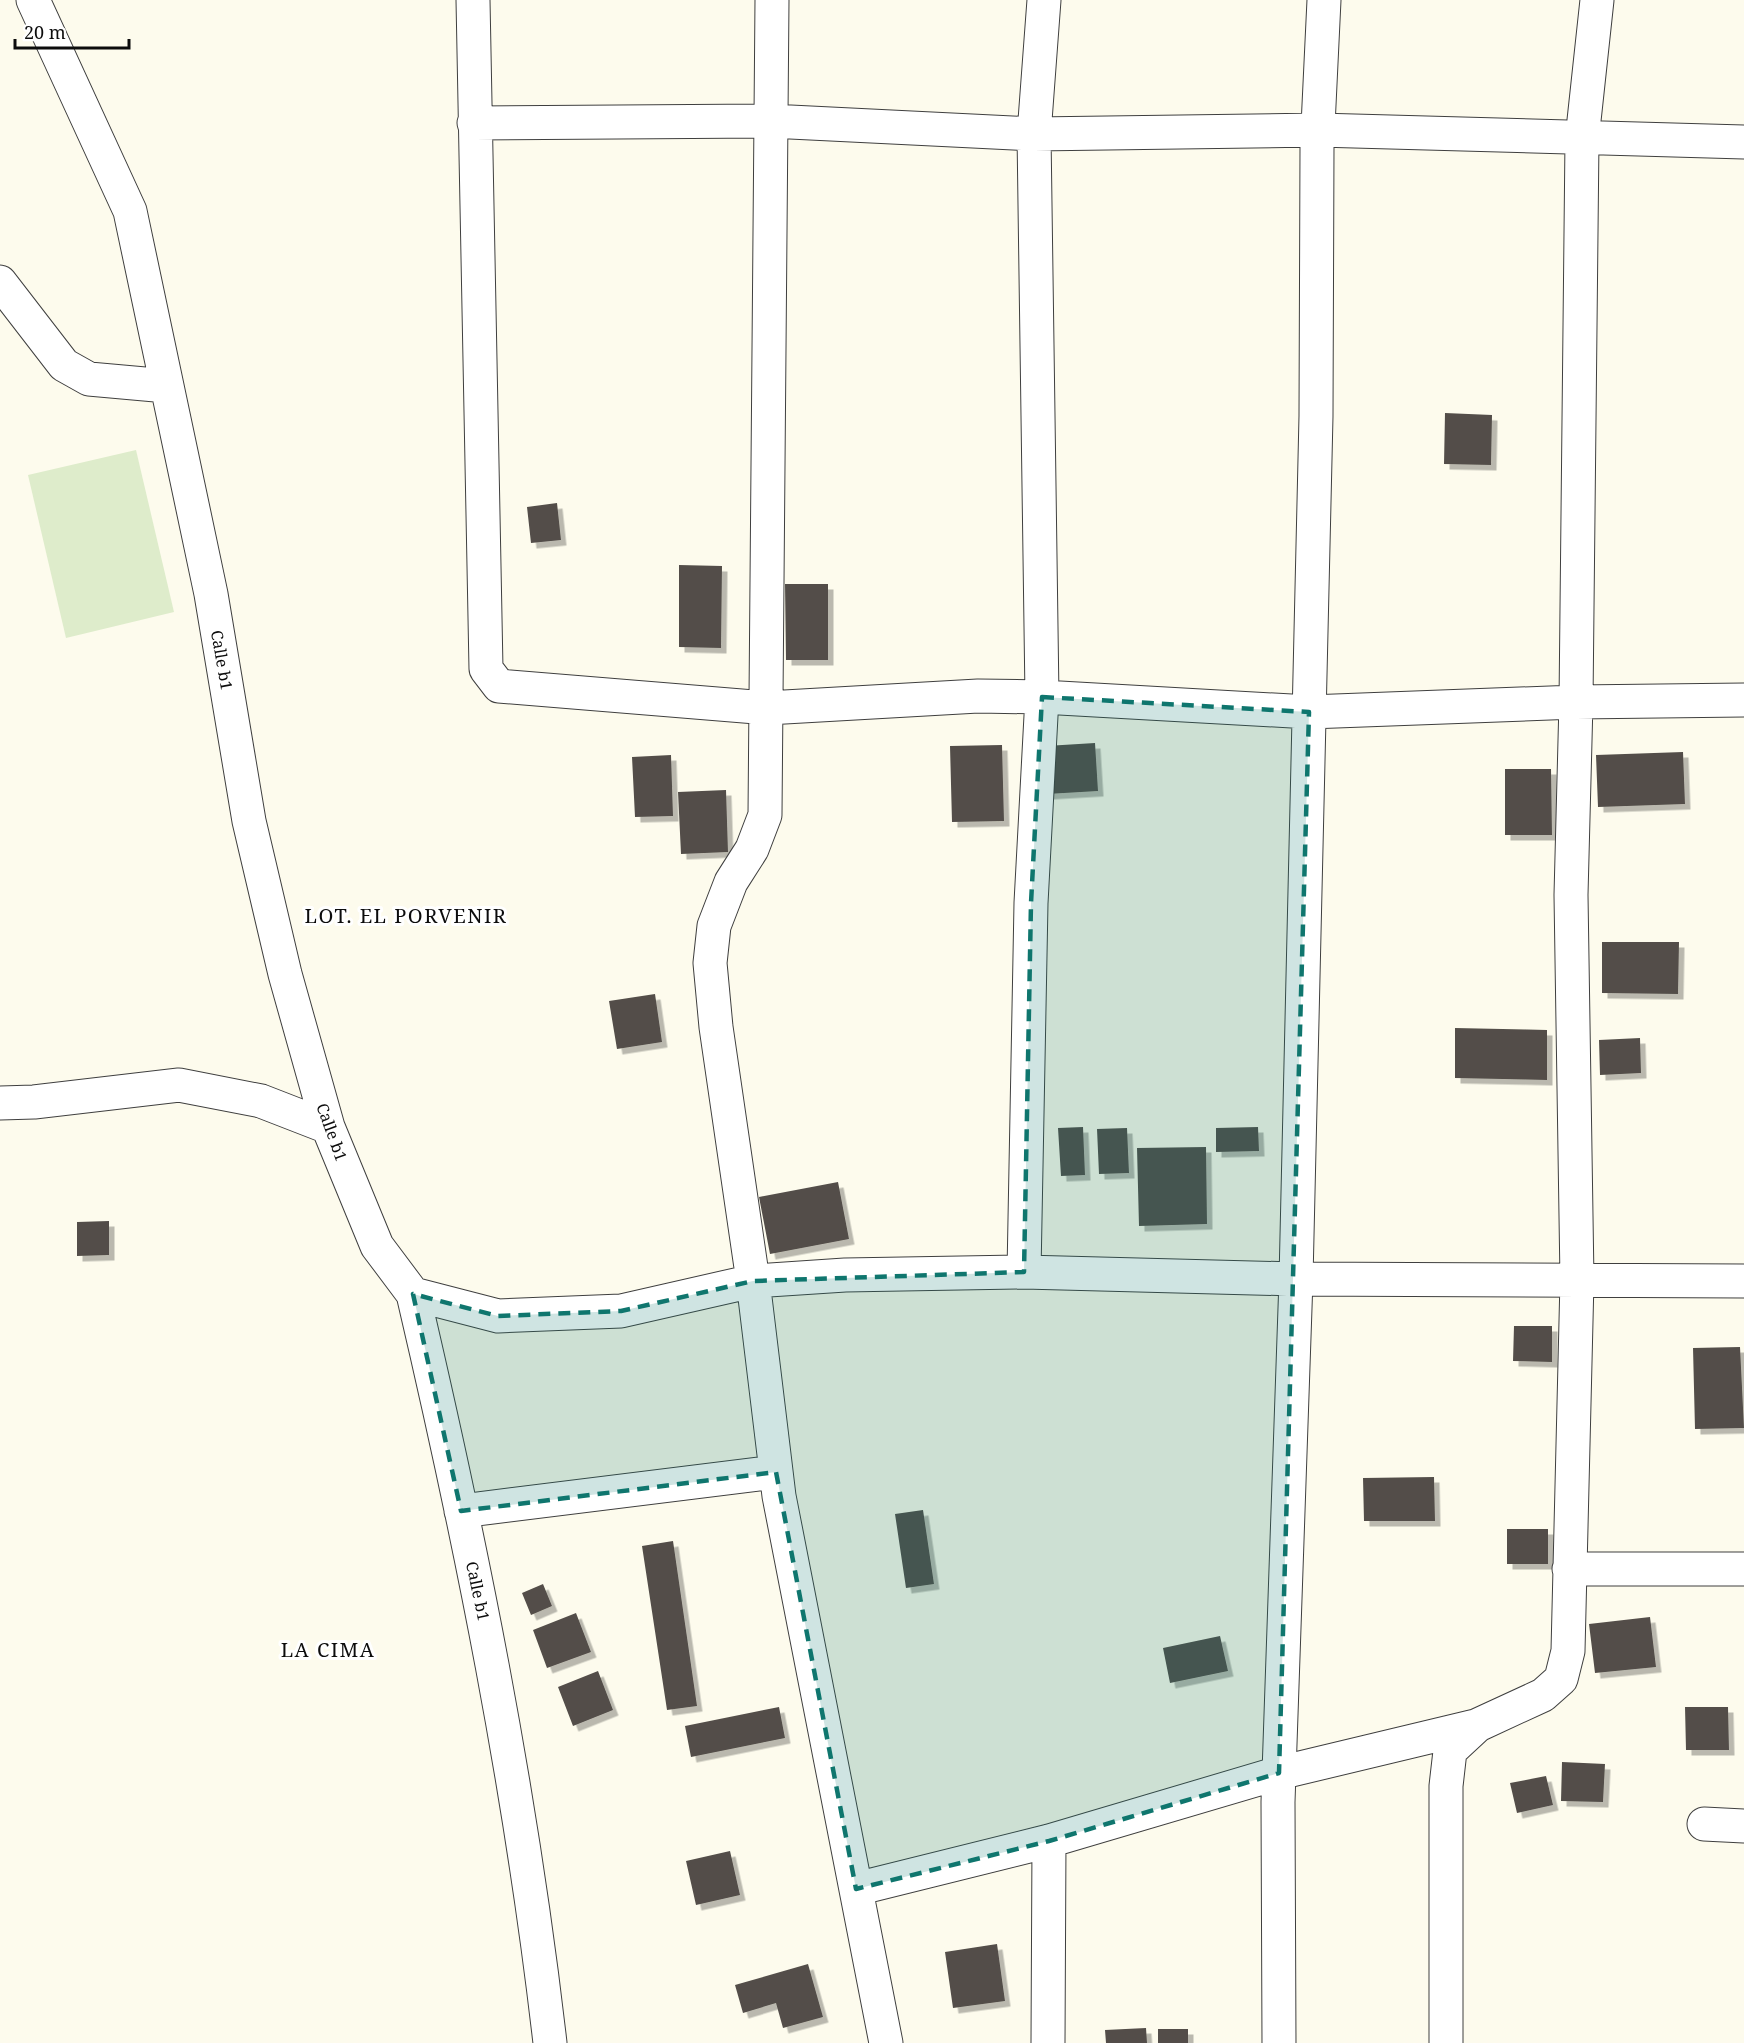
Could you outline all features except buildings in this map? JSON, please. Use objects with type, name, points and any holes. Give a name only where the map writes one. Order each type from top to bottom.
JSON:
[{"type":"street","points":[[473,0],[486,669],[499,686],[767,708],[978,696],[1042,697],[1309,712],[1576,702],[1744,700]]},
{"type":"street","points":[[772,0],[765,814],[752,849],[731,882],[714,926],[710,963],[716,1028],[753,1281],[776,1472],[886,2043]]},
{"type":"street","points":[[1024,1272],[1030,927],[1042,697],[1034,135],[1044,0]]},
{"type":"street","points":[[1279,2043],[1279,1773],[1296,1279],[1316,416],[1318,130],[1324,0]]},
{"type":"street","points":[[856,1889],[1049,1841],[1279,1773],[1478,1725],[1543,1695],[1560,1679],[1568,1651],[1577,1280],[1571,895],[1576,702],[1582,139],[1597,0]]},
{"type":"street","name":"Calle b1","points":[[36,2],[130,211],[211,594],[249,821],[285,974],[328,1127],[377,1246],[413,1294],[494,1667],[538,1941],[550,2043]]},
{"type":"street","points":[[474,123],[770,122],[1034,135],[1318,130],[1744,142]]},
{"type":"street","points":[[0,282],[64,365],[89,379],[166,386]]},
{"type":"street","points":[[0,1103],[34,1102],[179,1085],[261,1101],[328,1127]]},
{"type":"street","points":[[413,1294],[498,1316],[621,1311],[753,1281],[845,1275],[1024,1272],[1296,1279],[1744,1281]]},
{"type":"street","points":[[461,1511],[776,1472]]},
{"type":"street","points":[[1569,1569],[1744,1569]]},
{"type":"street","points":[[1446,2043],[1446,1786],[1450,1751],[1478,1725]]},
{"type":"street","points":[[1704,1824],[1744,1826]]},
{"type":"street","points":[[1048,2043],[1049,1841]]},
{"type":"highlighted area","points":[[1042,697],[1309,712],[1279,1773],[1049,1841],[856,1889],[776,1472],[461,1511],[413,1294],[498,1316],[621,1311],[753,1281],[1024,1272],[1031,903]]},
{"type":"green space","points":[[136,450],[174,612],[66,638],[28,475]]},
{"type":"district","name":"LOT. EL PORVENIR","points":[[406,915]]},
{"type":"district","name":"LA CIMA","points":[[328,1649]]}]
